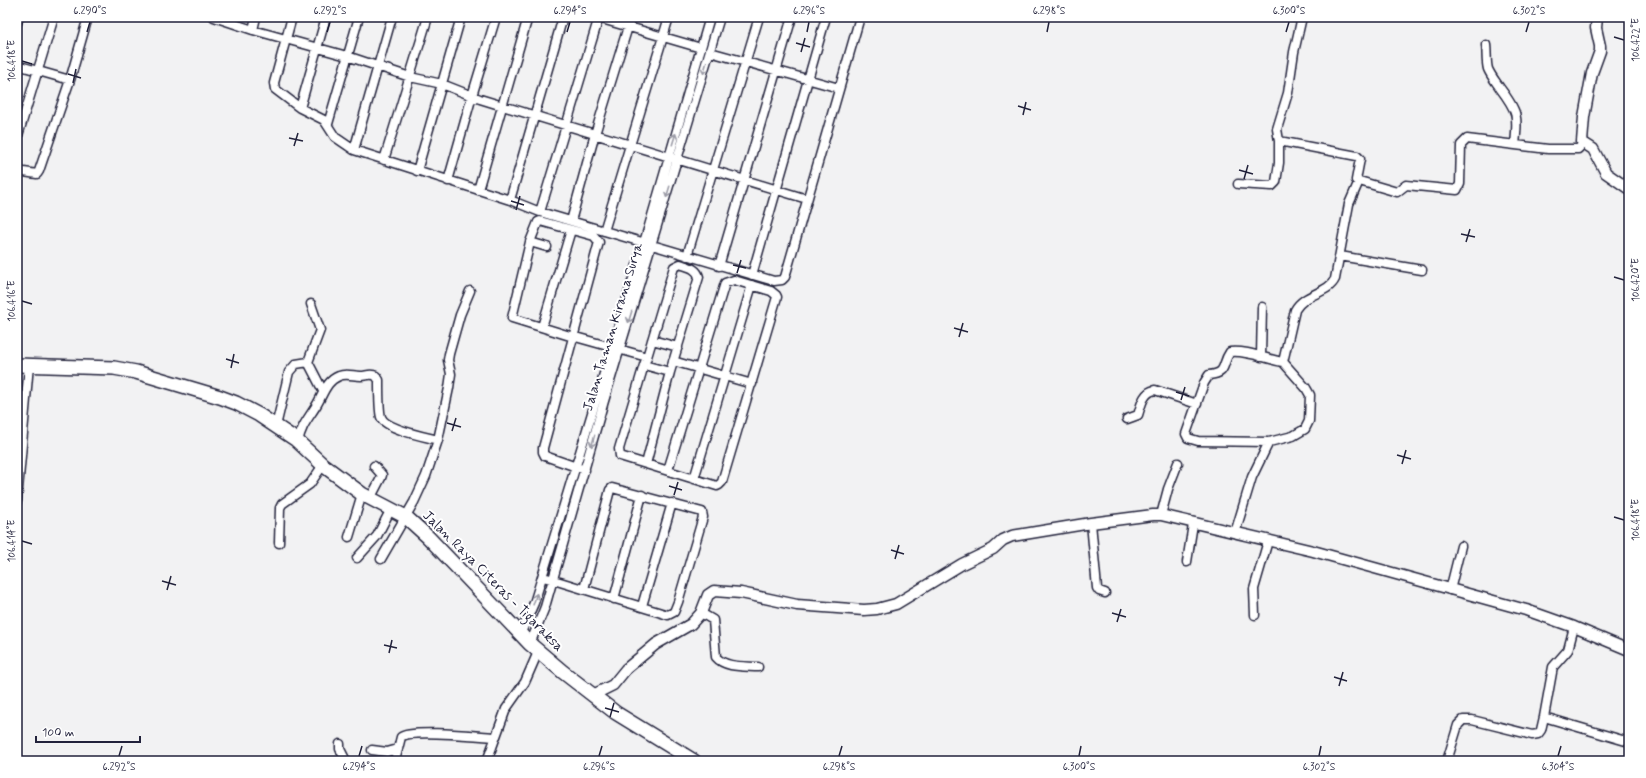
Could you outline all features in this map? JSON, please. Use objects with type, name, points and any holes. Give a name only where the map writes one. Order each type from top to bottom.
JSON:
[{"type":"main road","name":"Jalan Raya Citeras - Tigaraksa","points":[[23,365],[114,368],[136,372],[236,403],[259,415],[298,442],[323,465],[366,496],[406,518],[428,537],[520,635],[592,695],[616,713],[694,761]]},
{"type":"street","points":[[17,23],[19,17]]},
{"type":"street","points":[[17,139],[54,17]]},
{"type":"street","points":[[17,171],[36,174],[39,171],[70,80],[88,17]]},
{"type":"street","points":[[252,30],[256,17]]},
{"type":"street","points":[[292,17],[285,39],[274,86],[275,89],[300,108],[315,114],[328,124],[335,137],[354,150],[510,200],[594,236],[599,242],[593,270],[572,336],[543,452],[545,456],[585,470]]},
{"type":"street","points":[[300,108],[326,17]]},
{"type":"street","points":[[328,124],[359,17]]},
{"type":"street","points":[[354,150],[392,17]]},
{"type":"street","points":[[384,160],[428,17]]},
{"type":"street","points":[[417,170],[461,17]]},
{"type":"street","points":[[448,181],[496,17]]},
{"type":"street","points":[[478,190],[528,17]]},
{"type":"street","points":[[510,200],[563,17]]},
{"type":"street","points":[[540,212],[598,17],[701,48]]},
{"type":"street","points":[[542,327],[571,226],[595,134],[631,17]]},
{"type":"street","points":[[604,231],[669,17]]},
{"type":"street","name":"Jalan Taman Kirana Surya","points":[[648,244],[668,156],[710,17]]},
{"type":"street","name":"Jalan Taman Kirana Surya","points":[[520,635],[534,603],[575,467],[616,349],[648,244],[678,159],[720,17]]},
{"type":"street","points":[[687,256],[714,170],[758,17]]},
{"type":"street","points":[[719,266],[792,17]]},
{"type":"street","points":[[752,275],[826,17]]},
{"type":"street","points":[[647,357],[512,318],[536,223],[540,221],[604,231],[719,266],[774,281],[782,280],[785,277],[860,17]]},
{"type":"street","points":[[1238,184],[1267,187],[1274,184],[1279,163],[1279,141],[1276,129],[1288,93],[1294,52],[1302,17]]},
{"type":"street","points":[[1596,17],[1596,28],[1600,52],[1592,73],[1581,139],[1583,144],[1593,149],[1606,173],[1629,189]]},
{"type":"street","points":[[219,18],[252,30],[317,47],[410,76],[442,84],[502,106],[566,124],[807,199]]},
{"type":"street","points":[[1486,45],[1488,68],[1491,75],[1513,106],[1515,112],[1517,122],[1515,145]]},
{"type":"street","points":[[710,52],[839,88]]},
{"type":"street","points":[[17,65],[70,80]]},
{"type":"street","points":[[1279,141],[1357,156],[1360,159],[1356,179],[1397,192],[1406,185],[1457,190],[1460,184],[1461,145],[1464,141],[1471,139],[1548,149],[1578,149],[1583,144]]},
{"type":"street","points":[[1283,362],[1295,310],[1298,304],[1302,300],[1332,284],[1335,279],[1349,204],[1359,181]]},
{"type":"street","points":[[530,242],[547,246]]},
{"type":"street","points":[[1340,256],[1422,270]]},
{"type":"street","points":[[646,464],[673,361],[699,276],[695,269],[680,264],[674,267],[618,452],[620,456],[717,486],[720,484],[752,384],[777,297],[774,292],[734,280],[725,283],[668,470]]},
{"type":"street","points":[[694,479],[752,285]]},
{"type":"street","points":[[381,559],[387,546],[406,518],[426,476],[438,440],[452,374],[448,360],[449,354],[460,315],[470,291]]},
{"type":"street","points":[[311,304],[320,330],[308,362],[324,391]]},
{"type":"street","points":[[1261,357],[1262,307]]},
{"type":"street","points":[[652,340],[678,347]]},
{"type":"street","name":"Jalan Taman Kirana Surya","points":[[487,761],[494,737],[506,709],[525,682],[552,580],[585,470],[616,349]]},
{"type":"street","points":[[1230,352],[1261,357],[1283,362],[1306,388],[1310,395],[1309,421],[1306,429],[1301,433],[1269,442],[1198,441],[1190,439],[1186,434],[1207,377],[1209,375],[1220,373],[1230,352]]},
{"type":"street","points":[[673,361],[752,384]]},
{"type":"street","points":[[276,426],[289,372],[296,364],[308,362]]},
{"type":"street","points":[[17,501],[23,365]]},
{"type":"street","points":[[644,365],[670,372]]},
{"type":"street","points":[[298,442],[303,424],[316,406],[330,382],[340,375],[374,375],[378,377],[380,412],[381,418],[384,422],[406,432],[438,440]]},
{"type":"street","points":[[1127,419],[1138,415],[1145,396],[1151,391],[1155,390],[1197,404]]},
{"type":"street","points":[[1235,533],[1252,477],[1269,442]]},
{"type":"street","points":[[1161,515],[1178,463]]},
{"type":"street","points":[[279,543],[280,508],[282,504],[310,484],[323,465]]},
{"type":"street","points":[[349,537],[366,496],[381,478],[382,475],[374,466]]},
{"type":"street","points":[[542,577],[668,615],[674,612],[700,525],[702,512],[615,487],[610,490],[584,589]]},
{"type":"street","points":[[614,598],[642,495]]},
{"type":"street","points":[[642,606],[672,503]]},
{"type":"street","points":[[357,558],[377,536],[391,509]]},
{"type":"street","points":[[592,695],[614,685],[626,669],[656,644],[691,624],[701,613],[708,595],[711,592],[718,590],[741,593],[797,605],[864,610],[887,607],[903,600],[962,564],[993,549],[1004,540],[1012,536],[1091,523],[1153,515],[1161,515],[1193,524],[1327,555],[1526,610],[1574,627],[1629,650]]},
{"type":"street","points":[[1091,523],[1097,588],[1105,594]]},
{"type":"street","points":[[1187,562],[1193,524]]},
{"type":"street","points":[[1256,615],[1254,590],[1268,541]]},
{"type":"street","points":[[1450,590],[1461,546]]},
{"type":"street","points":[[701,613],[713,620],[716,657],[719,661],[726,664],[758,667]]},
{"type":"street","points":[[1447,761],[1458,725],[1464,720],[1472,720],[1536,735],[1541,730],[1553,667],[1568,650],[1574,627]]},
{"type":"street","points":[[1544,716],[1629,742]]},
{"type":"street","points":[[395,761],[401,737],[404,734],[425,733],[494,737]]},
{"type":"street","points":[[340,744],[340,749],[346,761]]},
{"type":"street","points":[[372,750],[387,752],[398,749]]}]
